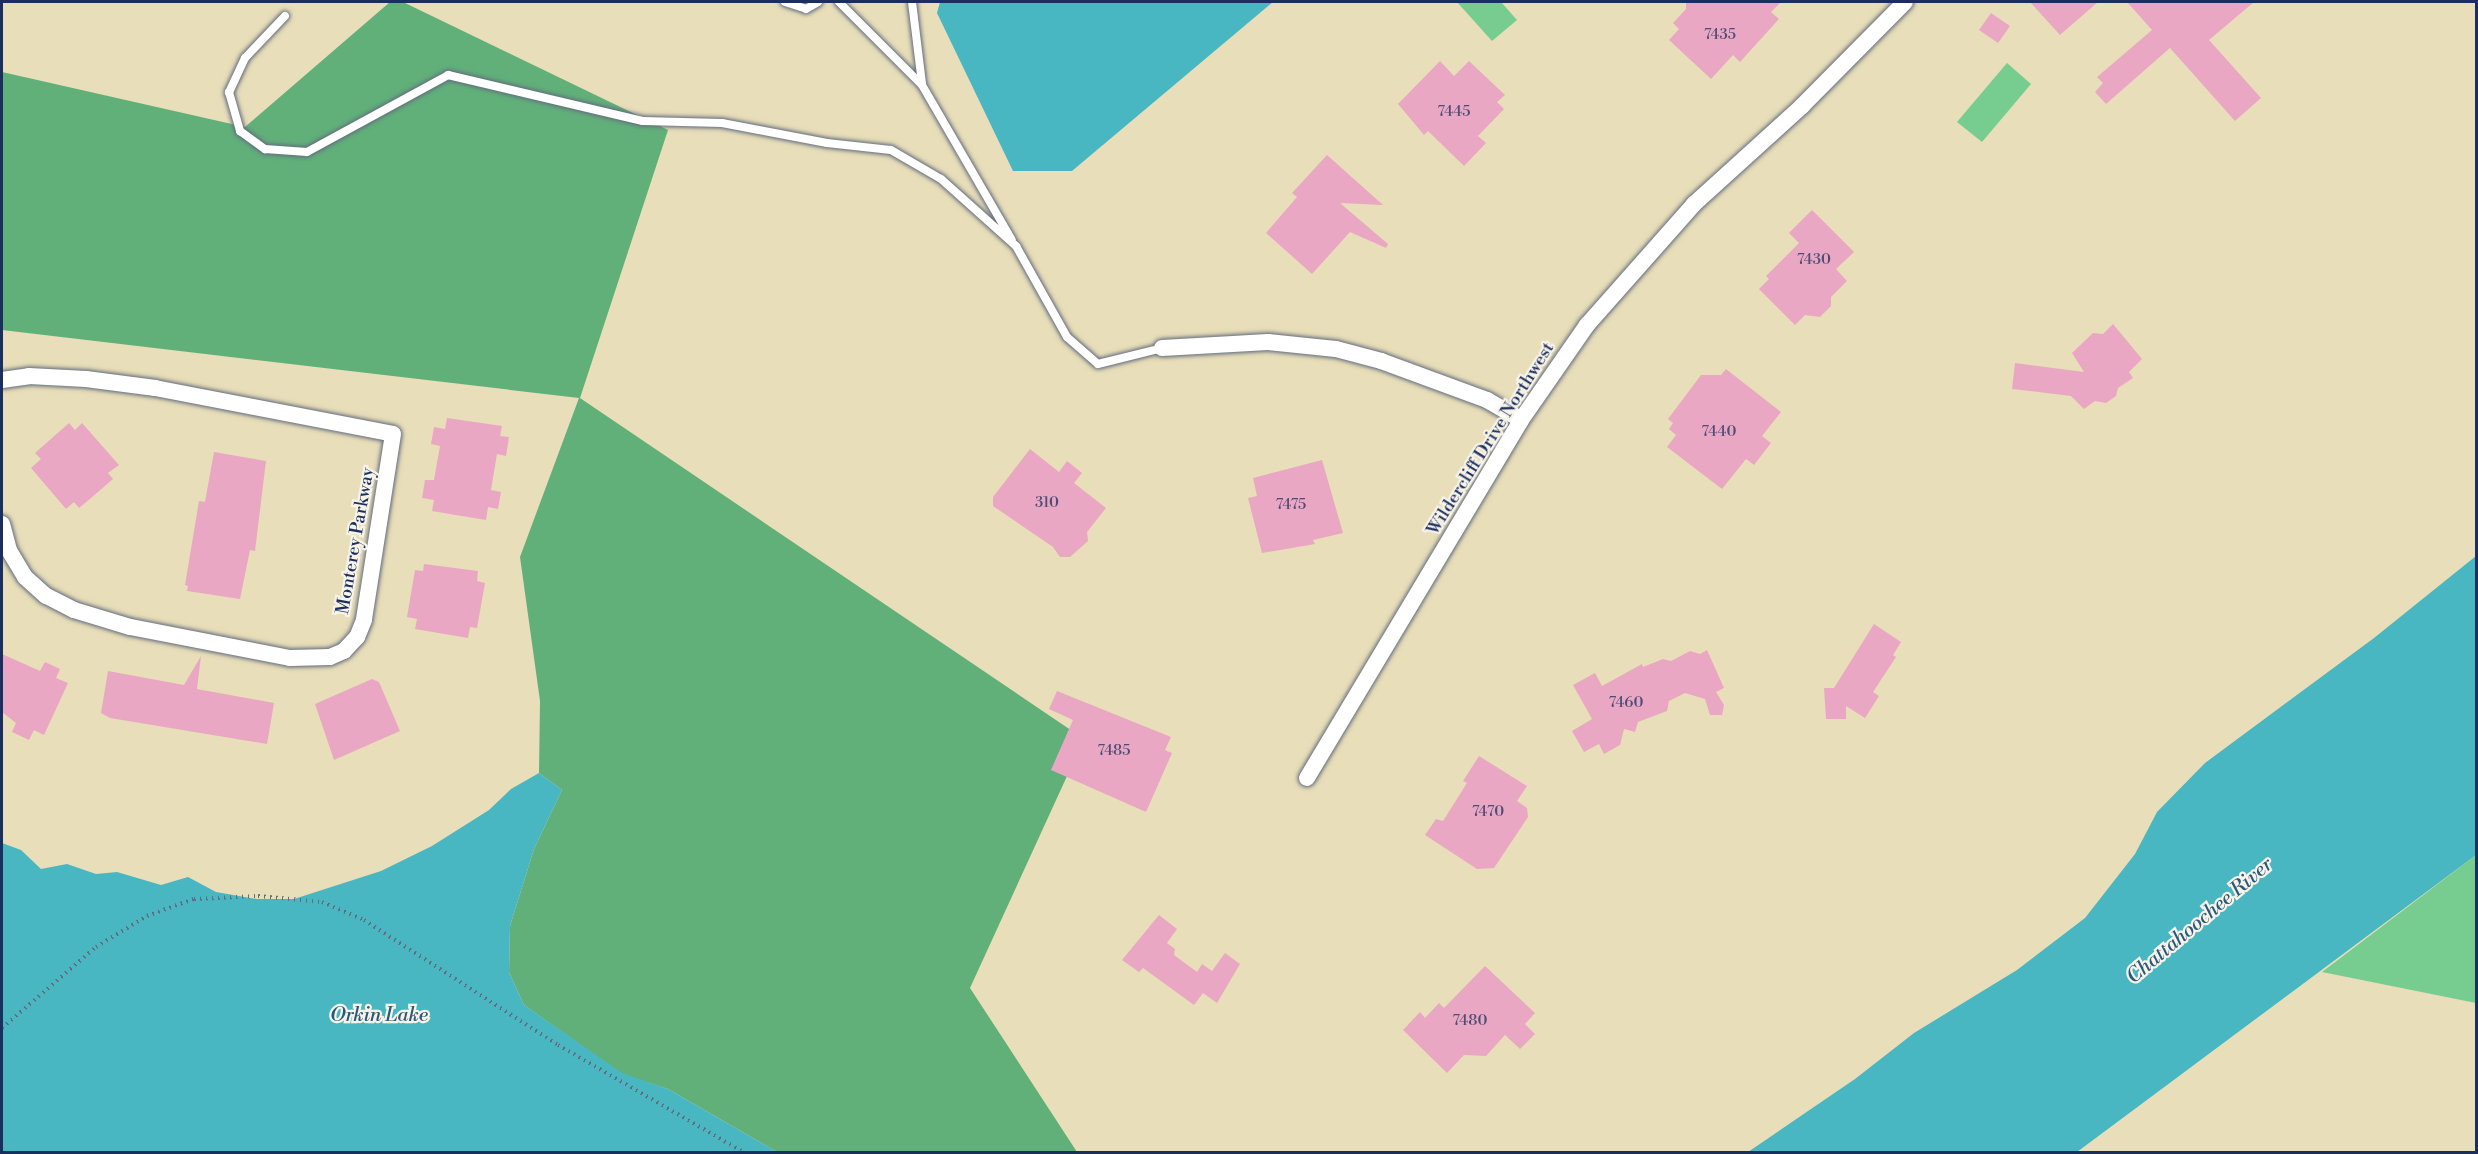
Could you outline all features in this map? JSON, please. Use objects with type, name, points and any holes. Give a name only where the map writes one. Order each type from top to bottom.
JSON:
[{"type":"street","name":"Wildercliff Drive Northwest","points":[[1307,778],[1521,420],[1587,325],[1694,204],[1802,106],[1905,2]]},
{"type":"street","points":[[1162,348],[1268,342],[1336,349],[1381,361],[1487,400],[1521,420]]},
{"type":"street","name":"Monterey Parkway","points":[[2,380],[29,376],[86,379],[155,388],[393,434],[364,620],[357,637],[344,651],[330,657],[290,658],[130,627],[75,610],[46,596],[26,577],[9,550],[2,524]]},
{"type":"lane","points":[[785,2],[806,9],[818,2]]},
{"type":"lane","points":[[839,2],[922,85],[1067,338],[1098,364],[1162,348]]},
{"type":"lane","points":[[912,2],[922,85]]},
{"type":"lane","points":[[285,16],[245,58],[229,92],[240,131],[264,149],[308,152],[448,75],[643,121],[722,123],[827,143],[891,150],[941,179],[1016,246]]},
{"type":"path","points":[[2,1028],[96,948],[147,916],[194,899],[258,896],[322,902],[364,920],[558,1045],[743,1152]]},
{"type":"green space","points":[[390,2],[403,2],[668,130],[580,398],[1084,739],[970,988],[1077,1152],[777,1152],[668,1089],[622,1074],[524,1005],[509,972],[510,926],[534,849],[562,790],[539,773],[540,701],[520,557],[579,398],[2,330],[2,72],[245,127]]},
{"type":"green space","points":[[1457,2],[1501,2],[1517,20],[1492,41]]},
{"type":"green space","points":[[2007,63],[2031,84],[1982,142],[1957,122]]},
{"type":"green space","points":[[2476,855],[2476,1003],[2322,972]]},
{"type":"water","points":[[940,2],[1273,2],[1072,171],[1013,171],[937,13]]},
{"type":"water","name":"Chattahoochee River","points":[[2476,556],[2476,855],[2077,1152],[1748,1152],[1855,1079],[1914,1033],[2017,970],[2085,918],[2135,854],[2157,812],[2205,763],[2374,638]]},
{"type":"water","name":"Orkin Lake","points":[[539,773],[562,790],[534,849],[510,926],[509,972],[524,1005],[622,1073],[668,1089],[777,1152],[2,1152],[2,843],[21,850],[41,869],[67,864],[96,874],[117,872],[161,885],[188,877],[216,892],[256,899],[294,899],[381,871],[432,846],[489,810],[511,789]]},
{"type":"building","points":[[1686,2],[1781,2],[1771,12],[1779,19],[1740,62],[1733,55],[1711,79],[1669,40],[1679,29],[1673,23],[1686,9]]},
{"type":"building","points":[[2030,2],[2098,2],[2060,35]]},
{"type":"building","points":[[2127,2],[2254,2],[2209,40],[2261,98],[2235,121],[2170,48],[2106,104],[2095,92],[2103,83],[2097,77],[2152,30]]},
{"type":"building","points":[[1991,13],[2010,26],[1998,43],[1979,30]]},
{"type":"building","points":[[1440,61],[1454,76],[1469,61],[1505,95],[1497,102],[1504,109],[1478,136],[1486,143],[1464,166],[1428,131],[1424,135],[1398,104]]},
{"type":"building","points":[[1327,155],[1383,205],[1340,203],[1388,244],[1386,248],[1350,232],[1312,274],[1266,233],[1297,197],[1292,193]]},
{"type":"building","points":[[1812,210],[1854,252],[1836,269],[1847,281],[1831,297],[1831,306],[1820,317],[1805,315],[1795,325],[1759,289],[1769,279],[1766,276],[1799,243],[1789,233]]},
{"type":"building","points":[[2113,324],[2142,359],[2129,372],[2133,378],[2118,388],[2116,396],[2106,403],[2095,401],[2084,409],[2071,396],[2012,389],[2015,363],[2084,372],[2072,353],[2093,333],[2103,334]]},
{"type":"building","points":[[1726,369],[1781,412],[1762,436],[1771,443],[1754,465],[1746,459],[1722,489],[1667,447],[1676,435],[1669,429],[1673,423],[1668,419],[1701,375],[1721,375]]},
{"type":"building","points":[[447,418],[502,426],[500,436],[509,437],[506,456],[497,454],[491,490],[501,492],[498,509],[488,507],[486,520],[432,511],[434,500],[422,498],[425,480],[434,480],[440,446],[431,444],[434,427],[445,429]]},
{"type":"building","points":[[69,423],[75,430],[82,423],[119,465],[108,473],[113,479],[79,508],[74,502],[66,509],[31,468],[41,459],[35,453]]},
{"type":"building","points":[[1030,449],[1059,472],[1067,461],[1082,473],[1074,483],[1106,508],[1087,532],[1088,541],[1070,557],[1060,557],[1053,547],[993,506],[993,497]]},
{"type":"building","points":[[214,452],[266,461],[255,551],[250,550],[240,599],[187,591],[188,586],[185,585],[199,501],[205,502]]},
{"type":"building","points":[[1322,460],[1343,533],[1313,540],[1315,544],[1262,553],[1248,498],[1257,496],[1253,478]]},
{"type":"building","points":[[424,564],[478,571],[477,581],[485,583],[477,628],[470,627],[468,638],[415,629],[417,619],[407,617],[415,570],[423,571]]},
{"type":"building","points":[[1874,624],[1901,642],[1893,655],[1896,657],[1873,692],[1879,696],[1865,718],[1846,706],[1846,719],[1826,719],[1824,688],[1834,688]]},
{"type":"building","points":[[1707,650],[1724,688],[1716,692],[1724,705],[1722,715],[1710,715],[1705,699],[1685,693],[1669,701],[1667,711],[1638,722],[1635,732],[1624,729],[1620,745],[1604,754],[1599,744],[1584,752],[1572,731],[1592,719],[1573,685],[1595,673],[1602,686],[1642,664],[1643,667],[1663,659],[1671,661],[1690,651],[1700,654]]},
{"type":"building","points":[[2,654],[40,671],[45,662],[60,669],[56,678],[68,683],[44,735],[34,730],[29,740],[12,732],[16,723],[2,712]]},
{"type":"building","points":[[201,656],[197,689],[274,703],[267,744],[110,718],[101,713],[108,671],[184,685]]},
{"type":"building","points":[[372,679],[379,682],[400,731],[334,760],[315,704]]},
{"type":"building","points":[[1057,691],[1171,737],[1165,750],[1172,753],[1146,812],[1051,770],[1073,720],[1049,709]]},
{"type":"building","points":[[1479,756],[1527,786],[1517,801],[1527,808],[1528,817],[1494,868],[1477,869],[1425,835],[1436,819],[1443,821],[1467,783],[1463,781]]},
{"type":"building","points":[[1159,915],[1177,929],[1167,943],[1175,949],[1174,955],[1197,972],[1202,964],[1212,971],[1225,953],[1240,964],[1217,1003],[1203,993],[1194,1005],[1143,968],[1139,972],[1122,960]]},
{"type":"building","points":[[1485,966],[1535,1013],[1525,1024],[1535,1034],[1520,1049],[1505,1035],[1486,1056],[1464,1055],[1447,1073],[1403,1030],[1420,1012],[1425,1018],[1439,1003],[1444,1008]]}]
